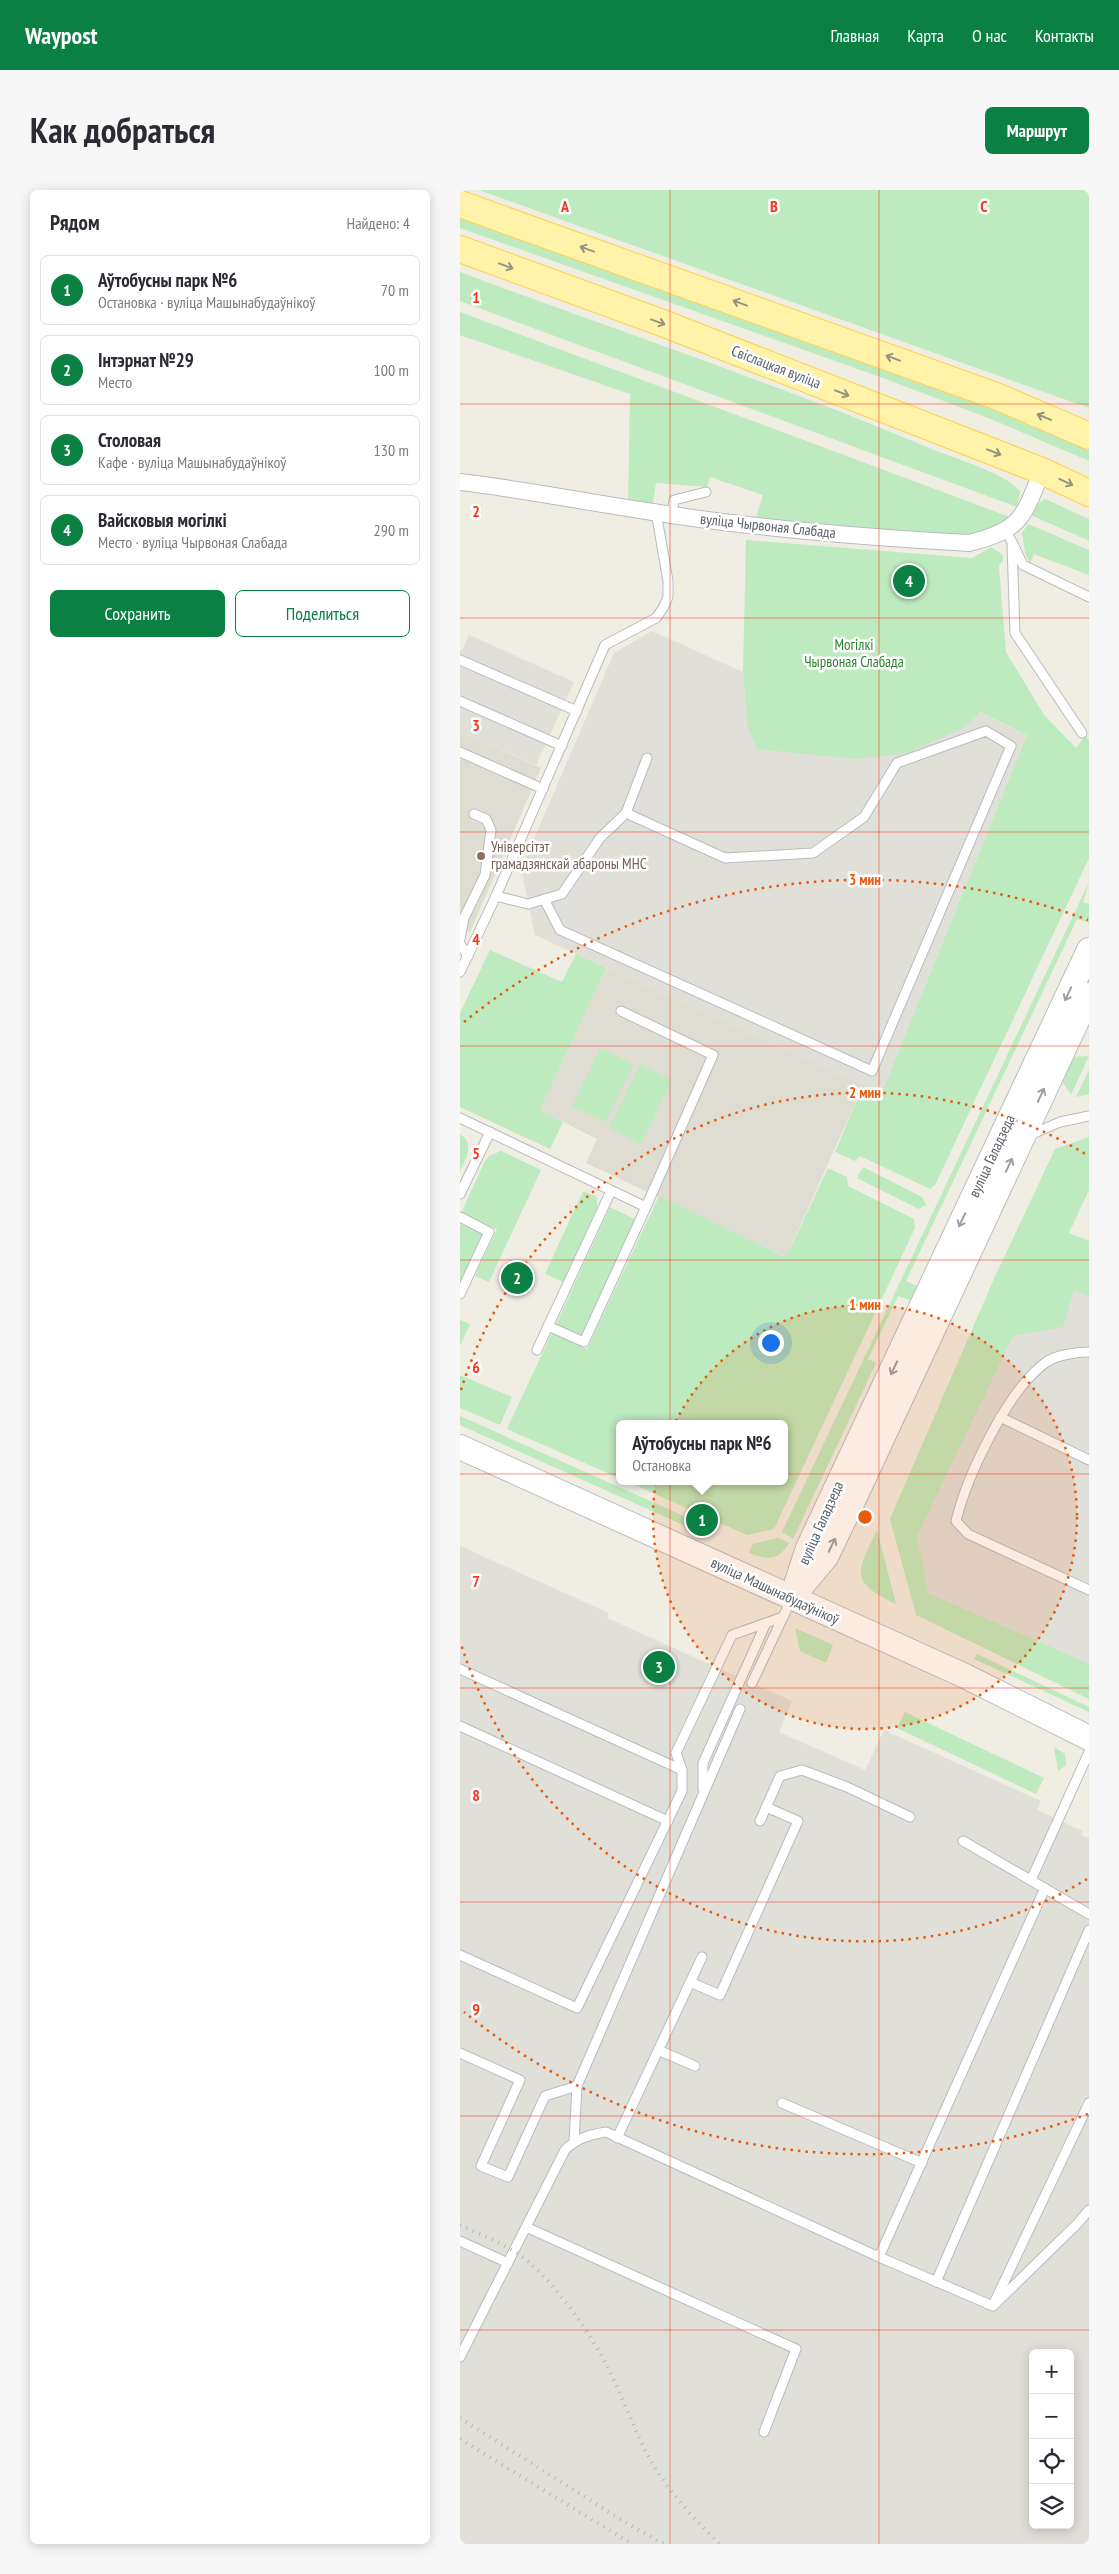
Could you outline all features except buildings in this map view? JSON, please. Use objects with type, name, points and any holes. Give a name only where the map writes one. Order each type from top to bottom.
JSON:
[{"type":"main road","points":[[460,204],[996,396],[1089,436]]},
{"type":"main road","name":"Свіслацкая вуліца","points":[[460,249],[665,324],[1042,471],[1089,493]]},
{"type":"main road","name":"вуліца Галадзеда","points":[[788,1607],[808,1548],[1089,950]]},
{"type":"main road","name":"вуліца Галадзеда","points":[[788,1607],[826,1556],[1089,995]]},
{"type":"main road","name":"вуліца Машынабудаўнікоў","points":[[460,1448],[788,1607],[965,1676],[1089,1738]]},
{"type":"street","name":"вуліца Чырвоная Слабада","points":[[460,482],[517,488],[664,513],[764,527],[970,543],[989,538],[1009,538],[1024,516],[1042,471]]},
{"type":"lane","points":[[460,972],[496,896],[606,645],[656,618],[668,597],[664,513],[674,500],[706,492]]},
{"type":"lane","points":[[1009,538],[1023,566],[1089,597]]},
{"type":"lane","points":[[1009,538],[1015,633],[1082,734]]},
{"type":"lane","points":[[460,660],[577,711]]},
{"type":"lane","points":[[460,701],[562,746]]},
{"type":"lane","points":[[544,900],[560,930],[872,1071],[1011,746],[986,731],[897,763],[864,817],[813,853],[725,858],[626,813]]},
{"type":"lane","points":[[460,752],[543,789]]},
{"type":"lane","points":[[496,896],[528,904],[562,894],[600,838],[626,813],[647,758]]},
{"type":"lane","points":[[460,939],[464,918],[485,876],[491,830],[486,819],[474,814]]},
{"type":"lane","points":[[460,944],[468,956]]},
{"type":"lane","points":[[548,1326],[584,1342],[646,1208],[713,1054],[621,1011]]},
{"type":"lane","points":[[1020,1139],[1060,1122],[1089,1116]]},
{"type":"lane","points":[[460,1118],[646,1208]]},
{"type":"lane","points":[[460,1194],[490,1132]]},
{"type":"lane","points":[[537,1350],[611,1190]]},
{"type":"lane","points":[[460,1217],[489,1232],[460,1294]]},
{"type":"lane","points":[[1089,1352],[1079,1352],[1046,1362],[1024,1385],[1000,1417],[961,1501],[956,1521],[968,1534],[1089,1590]]},
{"type":"lane","points":[[1000,1417],[1089,1460]]},
{"type":"lane","points":[[460,1955],[577,2008],[682,1791],[682,1770],[676,1753],[732,1635],[766,1622],[788,1607]]},
{"type":"lane","points":[[752,1683],[788,1607]]},
{"type":"lane","points":[[703,1794],[703,1763],[766,1622]]},
{"type":"lane","points":[[460,1669],[682,1770]]},
{"type":"lane","points":[[574,2141],[577,2086],[740,1709]]},
{"type":"lane","points":[[460,1726],[668,1821]]},
{"type":"lane","points":[[1031,1880],[1089,1752]]},
{"type":"lane","points":[[760,1820],[780,1776],[802,1770],[847,1787],[910,1817]]},
{"type":"lane","points":[[690,1982],[720,1995],[798,1821],[766,1807]]},
{"type":"lane","points":[[963,1840],[1089,1914]]},
{"type":"lane","points":[[880,2257],[1045,1888]]},
{"type":"lane","points":[[936,2282],[1089,1930]]},
{"type":"lane","points":[[617,2138],[702,1957]]},
{"type":"lane","points":[[658,2050],[695,2066]]},
{"type":"lane","points":[[460,2053],[520,2080],[482,2166],[508,2177],[545,2096],[577,2086]]},
{"type":"lane","points":[[782,2103],[922,2163]]},
{"type":"lane","points":[[993,2306],[1089,2103]]},
{"type":"lane","points":[[460,2357],[565,2150],[574,2141],[606,2132],[880,2257],[993,2306]]},
{"type":"lane","points":[[993,2306],[1089,2210]]},
{"type":"lane","points":[[526,2227],[796,2349],[764,2432]]},
{"type":"lane","points":[[460,2241],[508,2263]]},
{"type":"shaded area","points":[[652,631],[743,672],[747,724],[979,712],[1027,735],[881,1095],[535,935],[521,869],[614,653]]},
{"type":"shaded area","points":[[469,635],[574,682],[536,765],[460,732],[460,650],[462,650]]},
{"type":"shaded area","name":"Універсітэт грамадзянскай абароны МНС","points":[[460,732],[541,768],[470,932],[460,927]]},
{"type":"shaded area","points":[[606,968],[863,1086],[786,1257],[586,1163],[597,1139],[540,1110]]},
{"type":"shaded area","points":[[1089,1267],[1089,1681],[920,1602],[900,1531],[1016,1293]]},
{"type":"shaded area","points":[[460,1546],[609,1613],[607,1618],[792,1701],[779,1732],[865,1770],[884,1730],[1041,1801],[1037,1810],[1083,1831],[1081,1835],[1089,1838],[1089,2544],[460,2544]]},
{"type":"green space","points":[[479,190],[1089,190],[1089,408],[548,215]]},
{"type":"green space","points":[[460,218],[988,408],[1089,450],[1089,461],[991,419],[883,378],[460,228]]},
{"type":"green space","points":[[460,272],[757,380],[994,473],[1005,479],[1020,492],[1017,507],[460,301]]},
{"type":"green space","points":[[460,312],[1010,517],[993,529],[963,536],[756,518],[763,495],[710,477],[707,487],[656,483],[652,508],[628,504],[630,394],[460,335]]},
{"type":"green space","points":[[1045,499],[1089,519],[1089,541],[1031,515],[1036,505]]},
{"type":"green space","points":[[1028,524],[1089,550],[1089,575],[1034,554],[1030,563],[1025,553],[1022,533]]},
{"type":"green space","name":"Могілкі Чырвоная Слабада","points":[[746,540],[972,558],[991,547],[1003,555],[1003,561],[999,566],[1006,652],[1044,715],[1076,748],[1086,735],[1089,740],[1089,858],[935,1185],[930,1189],[860,1156],[855,1161],[835,1152],[863,1086],[881,1095],[1027,735],[980,712],[965,727],[907,753],[855,759],[757,749],[747,724],[743,672]]},
{"type":"green space","points":[[1089,882],[1083,902],[1089,904],[1089,923],[1077,919],[906,1281],[917,1286],[910,1300],[898,1296],[868,1359],[876,1363],[793,1539],[782,1532]]},
{"type":"green space","points":[[490,950],[562,982],[576,954],[606,968],[540,1110],[563,1122],[550,1149],[460,1107],[460,1013]]},
{"type":"green space","points":[[600,1048],[633,1064],[606,1122],[572,1107]]},
{"type":"green space","points":[[1089,1056],[1071,1095],[1063,1083],[1064,1074],[1071,1057]]},
{"type":"green space","points":[[640,1064],[672,1080],[641,1144],[609,1128]]},
{"type":"green space","points":[[1089,1070],[1089,1094],[1076,1097]]},
{"type":"green space","points":[[460,1134],[467,1142],[468,1151],[460,1171]]},
{"type":"green space","points":[[1089,1137],[1089,1190],[1069,1233],[1089,1241],[1089,1297],[1074,1290],[1063,1327],[1013,1336],[917,1536],[928,1593],[1089,1664],[1089,1699],[916,1615],[890,1519],[993,1281],[1055,1149]]},
{"type":"green space","points":[[501,1151],[541,1170],[489,1282],[475,1276],[497,1229],[461,1213],[485,1161],[489,1156]]},
{"type":"green space","points":[[863,1167],[922,1197],[926,1205],[919,1209],[857,1178]]},
{"type":"green space","points":[[828,1168],[847,1177],[848,1186],[914,1219],[915,1228],[774,1529],[747,1535],[635,1485],[788,1485],[788,1420],[616,1420],[616,1477],[507,1429],[552,1333],[587,1349],[659,1196],[783,1256],[789,1251]]},
{"type":"green space","points":[[583,1191],[597,1197],[597,1208],[563,1282],[545,1274]]},
{"type":"green space","points":[[610,1207],[635,1219],[581,1338],[555,1327]]},
{"type":"green space","points":[[460,1224],[483,1235],[460,1285]]},
{"type":"green space","points":[[460,1320],[470,1324],[460,1346]]},
{"type":"green space","points":[[460,1375],[512,1397],[500,1425],[460,1408]]},
{"type":"green space","points":[[460,1416],[693,1520],[690,1528],[460,1425]]},
{"type":"green space","points":[[877,1530],[896,1604],[870,1589],[864,1582],[861,1574],[865,1556]]},
{"type":"green space","points":[[778,1538],[789,1543],[777,1556],[767,1558],[749,1553],[753,1544]]},
{"type":"green space","points":[[795,1628],[833,1645],[826,1663],[800,1651]]},
{"type":"green space","points":[[977,1654],[1089,1707],[1089,1712],[974,1659]]},
{"type":"green space","points":[[905,1712],[1044,1778],[1036,1794],[897,1728]]},
{"type":"green space","points":[[1054,1747],[1065,1754],[1066,1765],[1058,1771]]},
{"type":"railway","points":[[460,2225],[514,2251],[530,2263],[551,2284],[583,2326],[600,2354],[613,2378],[641,2442],[660,2475],[684,2507],[720,2544]]},
{"type":"railway","points":[[460,2418],[623,2521],[664,2544]]},
{"type":"railway","points":[[460,2439],[632,2544]]},
{"type":"place","name":"Вайсковыя могілкі","points":[[909,581]]},
{"type":"place","name":"Універсітэт грамадзянскай абароны МНС","points":[[481,856]]},
{"type":"place","name":"Інтэрнат №29","points":[[517,1278]]},
{"type":"place","name":"Аўтобусны парк №6","points":[[702,1520]]},
{"type":"place","name":"Столовая","points":[[659,1667]]}]
